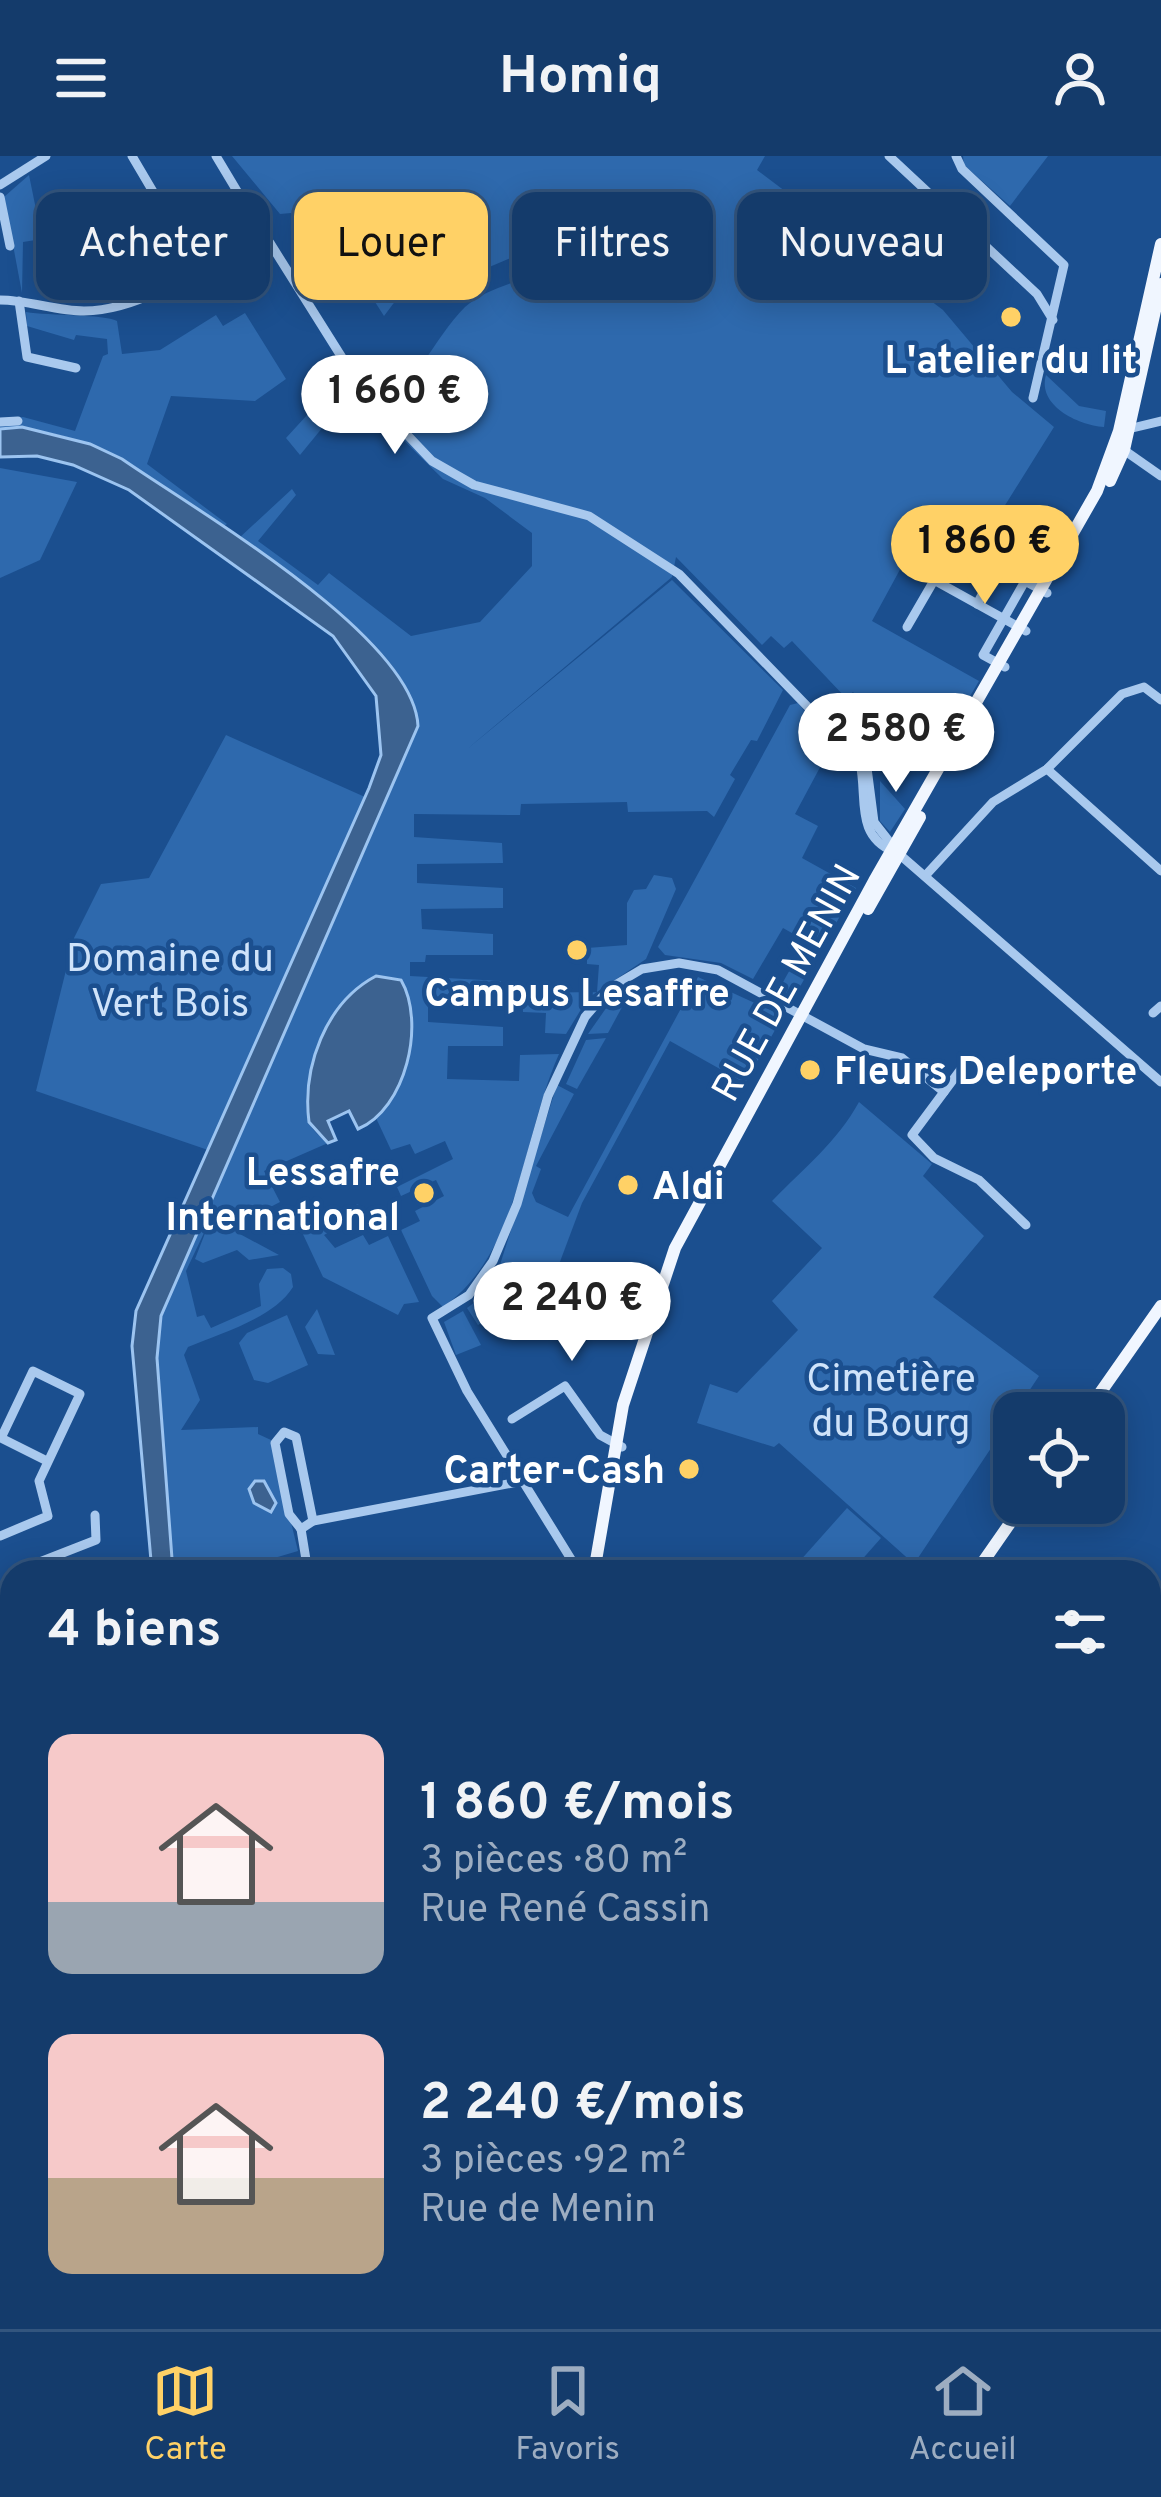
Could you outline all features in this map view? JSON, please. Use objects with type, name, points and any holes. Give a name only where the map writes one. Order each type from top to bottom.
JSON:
[{"type":"main road","name":"RUE DE MENIN","points":[[1122,439],[1161,248]]},
{"type":"main road","name":"RUE DE MENIN","points":[[600,1560],[618,1446],[679,1257],[895,850],[1094,497],[1122,439],[1161,284]]},
{"type":"main road","points":[[1101,1392],[1161,1306]]},
{"type":"main road","points":[[984,1560],[1009,1524]]},
{"type":"street","points":[[0,185],[46,156]]},
{"type":"street","points":[[132,156],[153,192]]},
{"type":"street","points":[[216,156],[238,192]]},
{"type":"street","points":[[889,156],[1037,294],[1053,320]]},
{"type":"street","points":[[956,156],[962,170],[1064,265],[1034,398]]},
{"type":"street","points":[[0,197],[10,246]]},
{"type":"street","points":[[270,243],[358,383],[425,456],[473,485],[589,516],[664,562],[792,685],[860,761],[872,778],[874,821],[895,850],[1158,1076]]},
{"type":"street","points":[[0,300],[86,311],[136,300]]},
{"type":"street","points":[[19,301],[27,357],[76,368]]},
{"type":"street","points":[[0,422],[17,421]]},
{"type":"street","points":[[1161,421],[1122,439],[1161,476]]},
{"type":"street","points":[[907,628],[943,565],[917,550]]},
{"type":"street","points":[[977,604],[997,566]]},
{"type":"street","points":[[934,580],[1023,629]]},
{"type":"street","points":[[1002,666],[983,655],[1025,581],[1044,592]]},
{"type":"street","points":[[925,876],[993,802],[1047,770],[1125,691],[1147,688],[1161,700]]},
{"type":"street","points":[[1047,770],[1161,872]]},
{"type":"street","points":[[572,1560],[467,1391],[432,1318],[470,1295],[493,1261],[517,1204],[553,1082],[585,1017],[610,988],[655,966],[700,965],[868,1050],[906,1060],[944,1092]]},
{"type":"street","points":[[970,1057],[914,1126],[913,1138],[934,1158],[979,1180],[1026,1226]]},
{"type":"street","points":[[1012,1212],[1024,1199]]},
{"type":"street","points":[[0,1536],[48,1516],[39,1484],[80,1394],[33,1372],[1,1438],[47,1461]]},
{"type":"street","points":[[512,1420],[565,1386],[599,1435],[618,1446]]},
{"type":"street","points":[[306,1560],[301,1529],[290,1514],[275,1443],[284,1432],[296,1437],[313,1521]]},
{"type":"street","points":[[301,1529],[313,1521],[523,1481]]},
{"type":"street","points":[[44,1560],[96,1540],[95,1515]]},
{"type":"green space","points":[[232,156],[765,156],[757,170],[786,192],[737,192],[737,300],[930,300],[1012,392],[1054,427],[982,542],[934,507],[872,621],[979,681],[953,725],[887,694],[861,701],[853,692],[846,698],[792,641],[784,648],[771,636],[762,645],[676,557],[672,577],[466,750],[672,580],[783,690],[757,741],[751,740],[730,775],[735,779],[714,817],[707,811],[628,812],[627,802],[521,804],[520,815],[414,814],[414,837],[502,843],[503,863],[417,864],[417,883],[503,888],[503,908],[421,909],[422,929],[493,934],[493,955],[426,955],[425,962],[410,962],[410,976],[501,981],[500,1001],[428,1002],[428,1022],[503,1027],[503,1046],[448,1046],[447,1079],[519,1081],[520,1055],[559,1054],[516,1191],[489,1256],[469,1284],[443,1307],[432,1296],[401,1230],[420,1221],[415,1211],[444,1196],[436,1180],[401,1196],[397,1187],[453,1159],[445,1141],[415,1154],[410,1144],[391,1150],[376,1118],[409,1051],[413,1016],[409,998],[401,980],[353,997],[338,1008],[321,1038],[307,1093],[309,1122],[328,1143],[264,1171],[280,1202],[247,1219],[238,1233],[279,1255],[249,1260],[237,1250],[203,1263],[195,1259],[211,1218],[186,1271],[197,1317],[204,1315],[211,1328],[261,1306],[259,1284],[267,1269],[283,1268],[291,1274],[293,1287],[273,1307],[188,1347],[184,1355],[200,1400],[181,1430],[258,1427],[258,1434],[271,1440],[298,1551],[268,1560],[172,1560],[157,1358],[161,1316],[418,726],[411,698],[374,644],[319,596],[238,539],[292,489],[296,495],[258,541],[318,585],[329,573],[411,636],[480,622],[532,566],[532,533],[485,498],[443,479],[370,407],[411,378],[465,307],[475,300],[488,300],[488,292],[512,283],[512,300],[713,300],[713,192],[512,192],[512,257],[488,268],[488,192],[294,192],[294,218],[291,213],[280,214],[270,202],[270,192],[262,192]]},
{"type":"green space","points":[[963,156],[1048,156],[1010,206],[964,165]]},
{"type":"green space","points":[[29,175],[36,240],[23,242],[22,293],[4,197]]},
{"type":"green space","points":[[374,300],[396,300],[384,316]]},
{"type":"green space","points":[[26,312],[117,321],[122,354],[160,350],[216,315],[223,326],[245,313],[286,379],[255,401],[171,396],[147,464],[227,524],[222,527],[145,474],[91,446],[32,430],[0,429],[0,420],[23,417],[75,431],[103,356],[108,354],[107,339],[76,335],[74,340],[27,326]]},
{"type":"green space","points":[[1046,375],[1079,406],[1106,411],[1104,427],[1082,422],[1053,404],[1047,396]]},
{"type":"green space","points":[[341,378],[350,394],[300,455],[286,438]]},
{"type":"green space","points":[[0,468],[77,482],[40,560],[0,578]]},
{"type":"green space","points":[[798,703],[832,745],[795,814],[818,826],[802,858],[856,888],[793,999],[778,991],[806,941],[783,928],[753,979],[721,963],[665,955],[658,947],[790,705]]},
{"type":"green space","name":"Domaine du Vert Bois","points":[[226,735],[365,797],[208,1150],[36,1091],[74,938],[101,884],[149,878]]},
{"type":"green space","points":[[880,781],[905,809],[890,832],[880,821]]},
{"type":"green space","points":[[654,875],[672,878],[676,889],[646,959],[597,992],[599,965],[587,964],[587,948],[627,945],[627,903],[634,890],[646,889]]},
{"type":"green space","points":[[698,977],[783,1016],[745,1083],[670,1041],[582,1203],[555,1275],[478,1325],[467,1308],[483,1296],[498,1271],[557,1085],[574,1094],[536,1166],[541,1169],[532,1193],[536,1202],[568,1217]]},
{"type":"green space","points":[[634,985],[608,1033],[588,1034],[616,994]]},
{"type":"green space","points":[[597,992],[588,998],[566,1034],[545,1033],[546,1013],[523,1012],[522,993]]},
{"type":"green space","points":[[606,1038],[577,1089],[566,1084],[586,1040]]},
{"type":"green space","name":"Cimetière du Bourg","points":[[859,1102],[932,1164],[923,1176],[984,1236],[933,1297],[1039,1376],[1028,1392],[993,1392],[993,1445],[917,1560],[910,1560],[779,1443],[774,1447],[697,1423],[710,1384],[737,1393],[798,1330],[772,1301],[822,1248],[772,1201],[830,1142]]},
{"type":"green space","points":[[358,1204],[362,1213],[324,1235],[335,1248],[363,1235],[369,1245],[388,1236],[419,1302],[404,1304],[398,1315],[323,1277],[301,1230]]},
{"type":"green space","points":[[317,1309],[335,1355],[318,1354],[305,1327]]},
{"type":"green space","points":[[463,1311],[481,1345],[456,1355],[444,1322]]},
{"type":"green space","points":[[287,1315],[308,1365],[268,1383],[254,1380],[239,1343],[247,1333]]},
{"type":"green space","points":[[847,1508],[881,1538],[862,1560],[801,1560]]},
{"type":"shaded area","points":[[22,427],[90,444],[122,459],[246,542],[342,615],[380,653],[407,691],[418,726],[161,1316],[157,1358],[172,1560],[151,1560],[132,1346],[136,1311],[369,788],[381,755],[376,696],[333,636],[129,490],[73,465],[37,456],[0,457],[0,429]]},
{"type":"shaded area","points":[[376,976],[401,980],[408,998],[412,1019],[407,1063],[375,1119],[358,1129],[349,1111],[328,1121],[336,1140],[328,1143],[309,1122],[314,1059],[343,1003]]},
{"type":"shaded area","points":[[255,1481],[264,1481],[276,1503],[271,1512],[254,1503],[249,1489]]},
{"type":"place","name":"L'atelier du lit","points":[[1011,317]]},
{"type":"place","name":"Campus Lesaffre","points":[[577,950]]},
{"type":"place","name":"Fleurs Deleporte","points":[[810,1070]]},
{"type":"place","name":"Aldi","points":[[628,1185]]},
{"type":"place","name":"Lessafre International","points":[[424,1193]]},
{"type":"place","name":"Carter-Cash","points":[[689,1469]]}]
